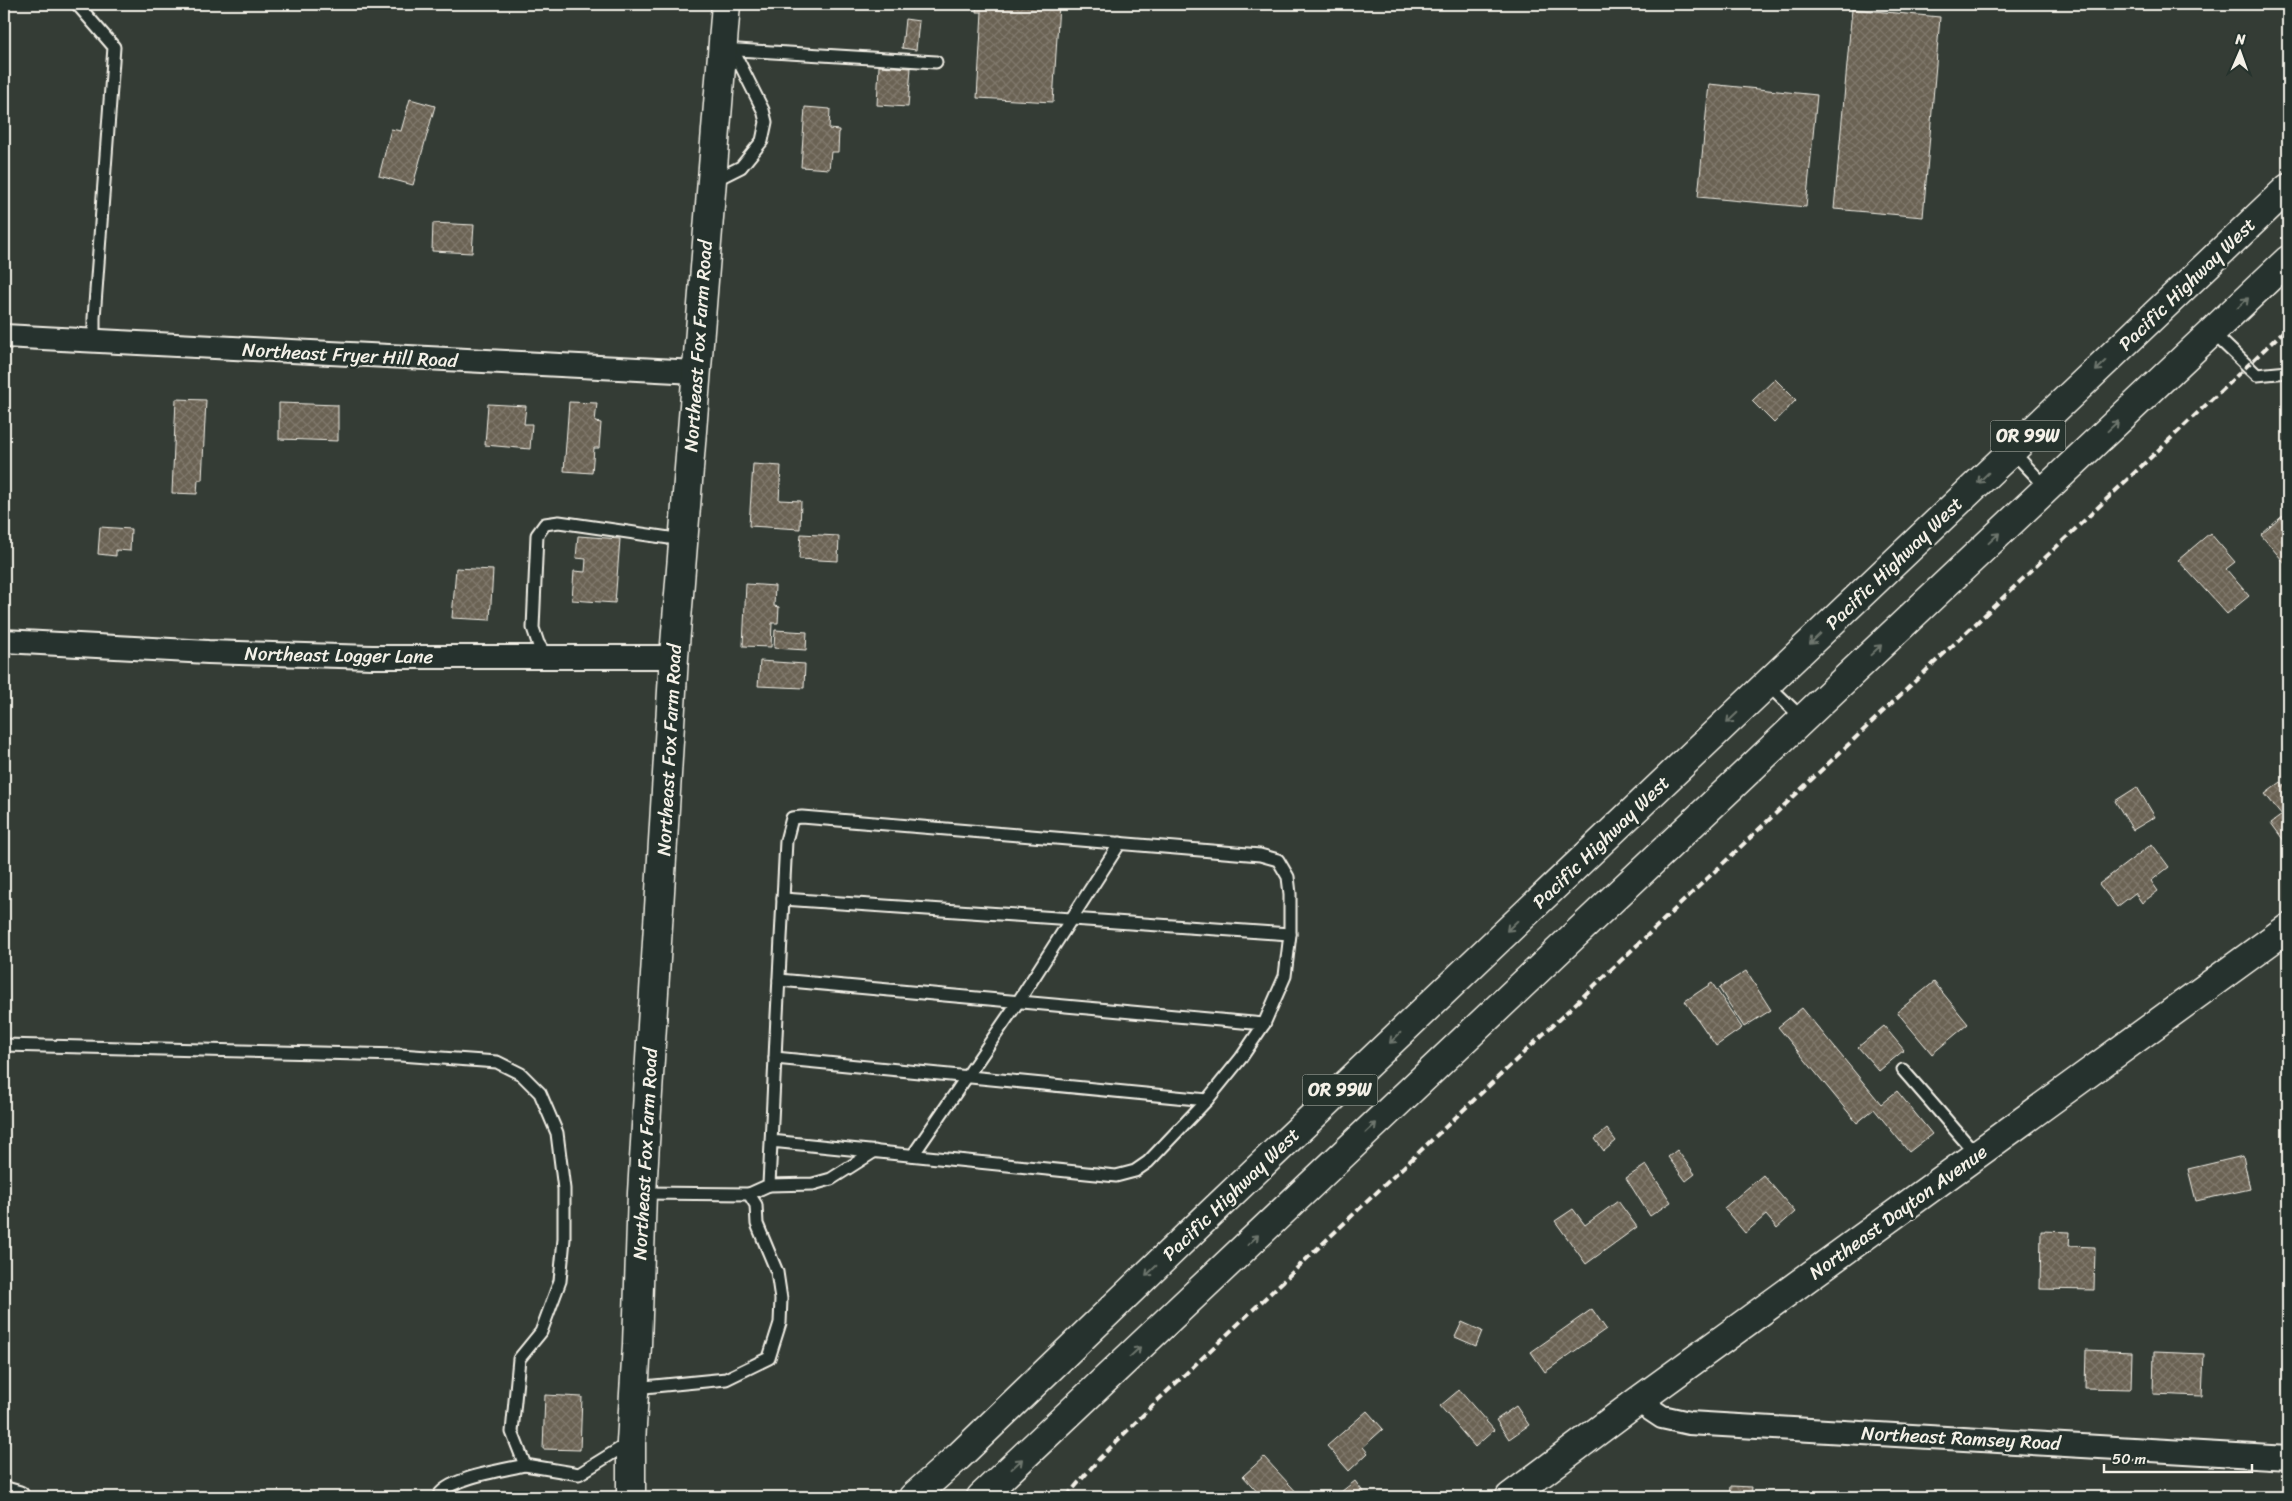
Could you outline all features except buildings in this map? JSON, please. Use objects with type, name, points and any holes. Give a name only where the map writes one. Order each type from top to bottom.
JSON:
[{"type":"main road","name":"Northeast Fox Farm Road","points":[[631,1497],[631,1442],[642,1193],[674,657],[711,182],[728,50],[726,4]]},
{"type":"main road","name":"Pacific Highway West","points":[[914,1497],[2288,188]]},
{"type":"main road","name":"OR 99W","points":[[982,1497],[2288,260]]},
{"type":"main road","name":"Northeast Dayton Avenue","points":[[1510,1497],[1638,1401],[2288,928]]},
{"type":"street","name":"Northeast Fryer Hill Road","points":[[4,336],[696,372]]},
{"type":"street","name":"Northeast Logger Lane","points":[[4,641],[228,652],[431,658],[674,657]]},
{"type":"street","name":"Northeast Ramsey Road","points":[[1638,1401],[1662,1417],[1690,1423],[2288,1458]]},
{"type":"street","points":[[4,1493],[18,1497]]},
{"type":"lane","points":[[77,4],[114,47],[94,318],[94,342]]},
{"type":"lane","points":[[728,50],[936,62]]},
{"type":"lane","points":[[711,182],[741,167],[762,141],[766,122],[763,110],[728,50]]},
{"type":"lane","points":[[2212,332],[2257,375],[2288,372]]},
{"type":"lane","points":[[2012,450],[2047,488]]},
{"type":"lane","points":[[547,658],[538,643],[533,628],[536,536],[545,524],[560,522],[683,540]]},
{"type":"lane","points":[[1767,684],[1803,719]]},
{"type":"lane","points":[[769,1185],[771,1141],[775,1058],[786,841],[792,818],[802,817],[1260,855],[1278,860],[1288,877],[1290,934],[1285,976],[1264,1024],[1241,1058],[1207,1100],[1148,1162],[1135,1171],[1116,1176],[771,1141]]},
{"type":"lane","points":[[913,1155],[965,1076],[1018,1002],[1120,844]]},
{"type":"lane","points":[[783,899],[1290,934]]},
{"type":"lane","points":[[779,980],[1264,1024]]},
{"type":"lane","points":[[4,1045],[400,1055],[497,1062],[521,1074],[540,1093],[557,1133],[564,1189],[564,1239],[560,1281],[541,1332],[519,1359],[512,1432],[525,1466]]},
{"type":"lane","points":[[775,1058],[1207,1100]]},
{"type":"lane","points":[[1903,1070],[1976,1154]]},
{"type":"lane","points":[[642,1193],[749,1194],[769,1185],[813,1184],[832,1179],[875,1151]]},
{"type":"lane","points":[[634,1388],[726,1379],[768,1358],[780,1323],[777,1272],[757,1224],[756,1205],[749,1194]]},
{"type":"lane","points":[[438,1497],[440,1492],[454,1484],[479,1476],[525,1466],[579,1474],[631,1442]]},
{"type":"railway","points":[[1066,1497],[1099,1459],[1158,1400],[2288,327]]}]
